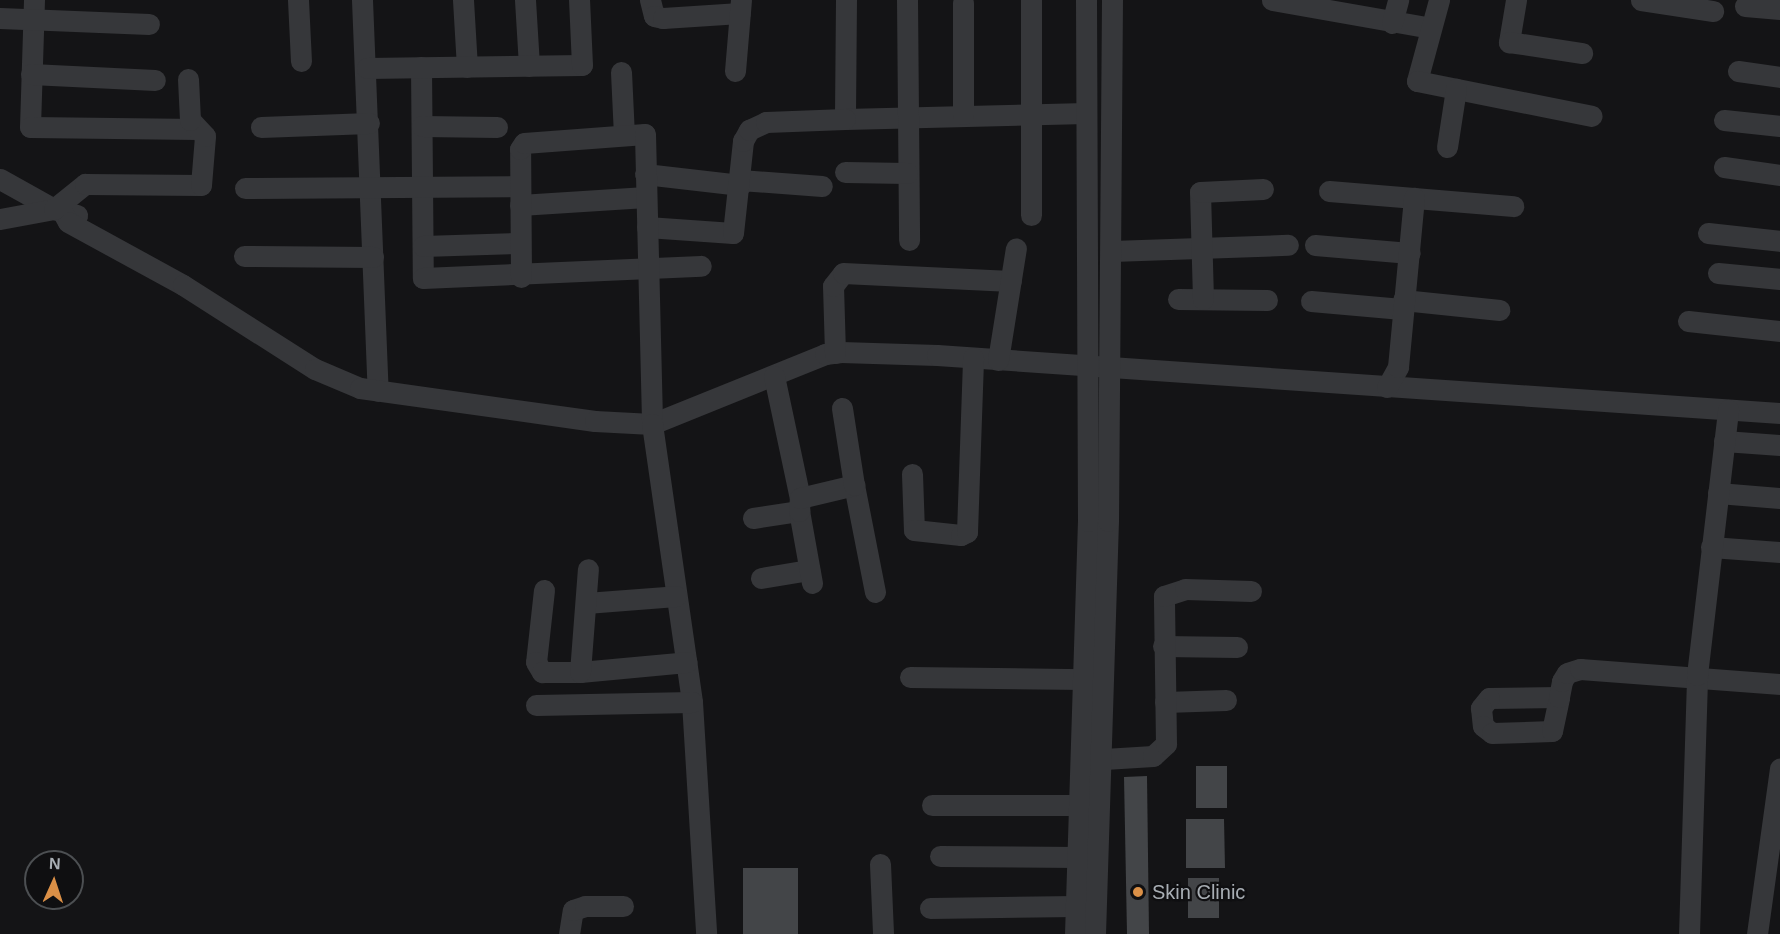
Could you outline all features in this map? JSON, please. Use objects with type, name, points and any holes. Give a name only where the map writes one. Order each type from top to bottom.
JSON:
[{"type":"street","points":[[298,0],[301,61]]},
{"type":"street","points":[[362,0],[367,68],[377,384]]},
{"type":"street","points":[[463,0],[467,67]]},
{"type":"street","points":[[525,0],[529,66]]},
{"type":"street","points":[[367,68],[582,65],[579,0]]},
{"type":"street","points":[[650,0],[654,16],[663,18],[740,7],[735,71]]},
{"type":"street","points":[[845,119],[842,114],[846,0]]},
{"type":"street","points":[[908,0],[905,118],[909,240]]},
{"type":"street","points":[[1031,0],[1033,113],[1031,215]]},
{"type":"street","points":[[1086,0],[1086,113],[1099,366],[1091,760],[1095,934]]},
{"type":"street","points":[[1075,934],[1080,805],[1091,760],[1084,680],[1099,366],[1112,251],[1112,0]]},
{"type":"street","points":[[1272,0],[1345,7],[1392,23],[1431,28]]},
{"type":"street","points":[[1392,23],[1398,0]]},
{"type":"street","points":[[1439,0],[1418,81],[1592,116]]},
{"type":"street","points":[[1516,0],[1509,42],[1582,53]]},
{"type":"street","points":[[1641,0],[1713,11]]},
{"type":"street","points":[[963,3],[963,114]]},
{"type":"street","points":[[1745,6],[1780,9]]},
{"type":"street","points":[[0,18],[33,10],[149,24]]},
{"type":"street","points":[[33,10],[30,127],[197,129]]},
{"type":"street","points":[[421,68],[423,278],[521,277],[701,266]]},
{"type":"street","points":[[1738,71],[1780,77]]},
{"type":"street","points":[[621,72],[624,135]]},
{"type":"street","points":[[31,74],[155,80]]},
{"type":"street","points":[[0,219],[59,211],[85,184],[196,188],[202,179],[205,136],[190,120],[189,79]]},
{"type":"street","points":[[1447,147],[1456,89]]},
{"type":"street","points":[[647,227],[733,233],[743,141],[757,124],[963,114],[1086,113]]},
{"type":"street","points":[[1724,120],[1780,126]]},
{"type":"street","points":[[261,127],[369,123]]},
{"type":"street","points":[[422,126],[497,127]]},
{"type":"street","points":[[521,277],[520,149],[524,142],[645,134],[650,424],[692,702],[706,934]]},
{"type":"street","points":[[1724,167],[1780,175]]},
{"type":"street","points":[[845,172],[907,173]]},
{"type":"street","points":[[645,174],[740,183],[822,186]]},
{"type":"street","points":[[0,205],[0,179],[59,211],[68,222],[183,285],[315,369],[377,384],[596,421],[650,424],[835,353],[973,358],[1780,413]]},
{"type":"street","points":[[245,188],[422,187],[520,195],[646,197]]},
{"type":"street","points":[[1203,299],[1200,192],[1263,189]]},
{"type":"street","points":[[1329,191],[1513,206]]},
{"type":"street","points":[[1387,387],[1398,367],[1414,198]]},
{"type":"street","points":[[1708,233],[1780,241]]},
{"type":"street","points":[[423,246],[520,243]]},
{"type":"street","points":[[1112,251],[1288,245]]},
{"type":"street","points":[[1315,245],[1410,253]]},
{"type":"street","points":[[998,360],[1016,248]]},
{"type":"street","points":[[244,256],[373,257]]},
{"type":"street","points":[[835,353],[834,286],[843,273],[1011,280]]},
{"type":"street","points":[[1718,273],[1780,279]]},
{"type":"street","points":[[1178,298],[1267,300]]},
{"type":"street","points":[[1311,301],[1499,310]]},
{"type":"street","points":[[1688,321],[1780,331]]},
{"type":"street","points":[[912,474],[914,530],[961,535],[967,532],[973,358]]},
{"type":"street","points":[[760,578],[810,576],[800,505],[774,376]]},
{"type":"street","points":[[842,408],[875,592]]},
{"type":"street","points":[[1689,934],[1697,675],[1728,410]]},
{"type":"street","points":[[1725,441],[1780,445]]},
{"type":"street","points":[[753,518],[800,505],[854,485]]},
{"type":"street","points":[[1718,494],[1780,498]]},
{"type":"street","points":[[1711,547],[1780,552]]},
{"type":"street","points":[[580,672],[588,569]]},
{"type":"street","points":[[544,590],[536,662],[542,672],[580,672],[687,662]]},
{"type":"street","points":[[1091,760],[1153,756],[1160,752],[1166,744],[1161,604],[1164,596],[1173,590],[1251,591]]},
{"type":"street","points":[[586,603],[676,596]]},
{"type":"street","points":[[1163,646],[1237,647]]},
{"type":"street","points":[[1559,697],[1567,673],[1580,669],[1697,675],[1780,684]]},
{"type":"street","points":[[910,677],[1084,680]]},
{"type":"street","points":[[1164,702],[1226,700]]},
{"type":"street","points":[[536,705],[692,702]]},
{"type":"street","points":[[1757,934],[1772,885],[1780,769]]},
{"type":"street","points":[[932,805],[1080,805]]},
{"type":"street","points":[[940,856],[1078,857]]},
{"type":"street","points":[[879,864],[883,934]]},
{"type":"street","points":[[569,934],[573,910],[585,906],[623,906]]},
{"type":"street","points":[[930,908],[1076,906]]},
{"type":"building","points":[[1196,766],[1227,766],[1227,808],[1196,808]]},
{"type":"building","points":[[1147,776],[1149,934],[1127,934],[1124,777]]},
{"type":"building","points":[[1186,819],[1224,819],[1225,868],[1186,868]]},
{"type":"building","points":[[743,868],[798,868],[798,934],[743,934]]},
{"type":"building","points":[[1188,878],[1219,878],[1219,918],[1188,918]]},
{"type":"place","name":"Skin Clinic","points":[[1138,892]]}]
